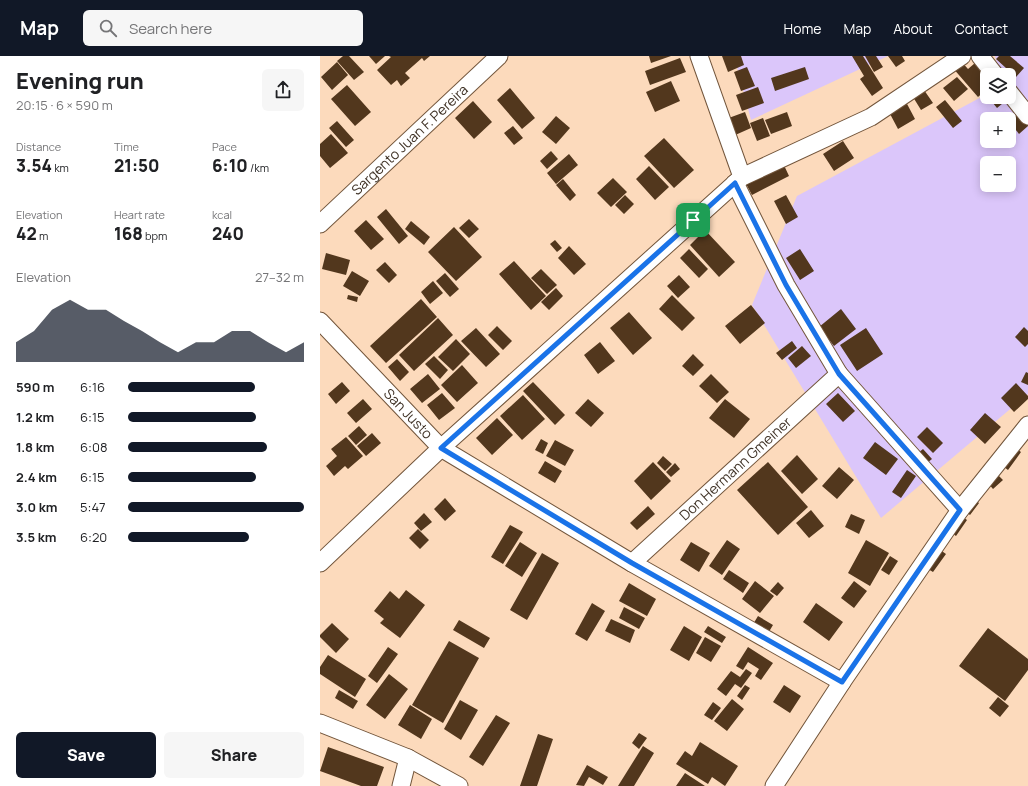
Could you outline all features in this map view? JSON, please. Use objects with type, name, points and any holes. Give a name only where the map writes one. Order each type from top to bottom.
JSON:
[{"type":"street","name":"Sargento Juan F. Pereira","points":[[320,224],[499,56]]},
{"type":"street","points":[[699,56],[738,180],[786,285],[839,374],[960,510]]},
{"type":"street","points":[[320,563],[441,448],[738,180],[871,117],[962,56]]},
{"type":"street","points":[[980,56],[989,68]]},
{"type":"street","points":[[1016,101],[1028,116]]},
{"type":"street","name":"San Justo","points":[[320,321],[441,448],[632,563],[842,682]]},
{"type":"street","name":"Don Hermann Gmeiner","points":[[632,563],[839,374]]},
{"type":"street","points":[[774,786],[842,682],[960,510],[1028,425]]},
{"type":"street","points":[[320,723],[408,758],[459,786]]},
{"type":"street","points":[[401,786],[408,758]]},
{"type":"shaded area","points":[[734,56],[888,56],[751,120]]},
{"type":"shaded area","points":[[995,56],[1028,56],[1028,394],[881,518],[752,305],[797,196],[980,98],[980,104],[1016,104],[1016,68],[998,68]]},
{"type":"building","points":[[343,56],[349,56],[364,72],[354,80],[337,61]]},
{"type":"building","points":[[369,56],[385,56],[376,64]]},
{"type":"building","points":[[389,56],[430,56],[424,61],[422,58],[405,73],[410,78],[401,86],[397,80],[391,85],[377,70],[391,57]]},
{"type":"building","points":[[649,56],[671,56],[651,63]]},
{"type":"building","points":[[722,56],[741,56],[744,65],[728,72]]},
{"type":"building","points":[[852,56],[863,56],[883,88],[872,96],[860,79],[864,76]]},
{"type":"building","points":[[865,56],[876,56],[883,67],[874,72]]},
{"type":"building","points":[[888,56],[902,56],[905,61],[896,67]]},
{"type":"building","points":[[999,56],[1010,56],[1024,68],[1016,77],[1016,68],[1006,68],[996,59]]},
{"type":"building","points":[[680,58],[686,72],[650,85],[645,71]]},
{"type":"building","points":[[960,60],[968,69],[975,63],[980,68],[980,95],[978,97],[952,67]]},
{"type":"building","points":[[337,62],[348,75],[332,90],[321,77]]},
{"type":"building","points":[[747,67],[755,86],[741,91],[734,72]]},
{"type":"building","points":[[805,67],[809,79],[775,91],[771,78]]},
{"type":"building","points":[[957,77],[968,89],[954,101],[943,88]]},
{"type":"building","points":[[671,81],[680,101],[655,112],[646,92]]},
{"type":"building","points":[[347,85],[371,112],[355,126],[331,99]]},
{"type":"building","points":[[758,87],[764,103],[742,111],[736,95]]},
{"type":"building","points":[[510,88],[535,118],[522,129],[497,100]]},
{"type":"building","points":[[924,90],[933,103],[921,110],[913,97]]},
{"type":"building","points":[[945,100],[962,121],[953,128],[936,107]]},
{"type":"building","points":[[473,101],[492,122],[474,139],[455,118]]},
{"type":"building","points":[[906,102],[915,119],[898,129],[889,112]]},
{"type":"building","points":[[994,104],[1002,104],[997,108]]},
{"type":"building","points":[[1021,111],[1028,119],[1028,126],[1019,134],[1016,130],[1016,115]]},
{"type":"building","points":[[745,112],[751,128],[733,136],[726,119]]},
{"type":"building","points":[[787,112],[792,126],[771,134],[765,120]]},
{"type":"building","points":[[556,116],[570,128],[556,144],[542,132]]},
{"type":"building","points":[[763,118],[770,136],[757,141],[750,123]]},
{"type":"building","points":[[337,121],[354,140],[346,147],[329,128]]},
{"type":"building","points":[[513,126],[523,138],[514,145],[504,133]]},
{"type":"building","points":[[331,134],[348,153],[330,168],[320,156],[320,144]]},
{"type":"building","points":[[664,138],[694,170],[674,188],[644,156]]},
{"type":"building","points":[[843,141],[854,158],[834,171],[823,154]]},
{"type":"building","points":[[551,151],[558,159],[547,169],[540,161]]},
{"type":"building","points":[[569,154],[578,165],[556,184],[547,173]]},
{"type":"building","points":[[782,161],[789,176],[752,195],[744,180]]},
{"type":"building","points":[[649,166],[669,187],[655,200],[636,179]]},
{"type":"building","points":[[613,178],[627,192],[611,207],[597,193]]},
{"type":"building","points":[[563,179],[576,195],[570,201],[556,185]]},
{"type":"building","points":[[625,195],[634,204],[624,214],[615,205]]},
{"type":"building","points":[[786,195],[798,217],[786,224],[774,201]]},
{"type":"building","points":[[386,209],[408,236],[399,244],[377,217]]},
{"type":"building","points":[[469,219],[479,229],[469,238],[459,228]]},
{"type":"building","points":[[366,220],[384,239],[371,250],[354,231]]},
{"type":"building","points":[[411,221],[430,237],[424,245],[405,229]]},
{"type":"building","points":[[454,227],[482,257],[456,281],[428,252]]},
{"type":"building","points":[[705,230],[735,262],[719,277],[690,245]]},
{"type":"building","points":[[555,240],[562,248],[557,252],[550,244]]},
{"type":"building","points":[[569,246],[586,264],[574,275],[558,258]]},
{"type":"building","points":[[689,249],[708,269],[699,278],[680,258]]},
{"type":"building","points":[[800,249],[814,271],[800,280],[786,258]]},
{"type":"building","points":[[326,253],[350,260],[346,275],[322,269]]},
{"type":"building","points":[[514,261],[546,296],[531,310],[499,274]]},
{"type":"building","points":[[385,262],[397,275],[389,283],[376,270]]},
{"type":"building","points":[[541,269],[557,285],[547,294],[531,278]]},
{"type":"building","points":[[352,271],[369,281],[360,296],[343,286]]},
{"type":"building","points":[[445,273],[459,289],[450,297],[436,281]]},
{"type":"building","points":[[679,275],[690,287],[678,298],[667,286]]},
{"type":"building","points":[[433,281],[443,293],[430,304],[421,292]]},
{"type":"building","points":[[556,288],[563,296],[549,310],[541,302]]},
{"type":"building","points":[[348,295],[358,297],[357,302],[347,299]]},
{"type":"building","points":[[672,295],[695,318],[682,331],[659,309]]},
{"type":"building","points":[[421,299],[437,317],[386,363],[370,346]]},
{"type":"building","points":[[751,305],[765,323],[740,344],[725,326]]},
{"type":"building","points":[[841,309],[856,329],[834,346],[819,327]]},
{"type":"building","points":[[629,312],[652,338],[633,355],[610,328]]},
{"type":"building","points":[[438,318],[453,335],[414,371],[399,355]]},
{"type":"building","points":[[497,326],[512,341],[503,350],[488,335]]},
{"type":"building","points":[[1024,327],[1028,331],[1028,344],[1025,347],[1015,337]]},
{"type":"building","points":[[476,328],[500,354],[486,367],[461,341]]},
{"type":"building","points":[[866,328],[883,354],[857,371],[840,345]]},
{"type":"building","points":[[456,339],[470,354],[453,371],[438,357]]},
{"type":"building","points":[[792,341],[797,348],[782,360],[776,353]]},
{"type":"building","points":[[600,342],[615,361],[598,374],[584,355]]},
{"type":"building","points":[[802,346],[811,356],[796,368],[788,358]]},
{"type":"building","points":[[693,354],[704,365],[693,376],[682,366]]},
{"type":"building","points":[[434,356],[448,370],[440,379],[425,364]]},
{"type":"building","points":[[397,359],[409,372],[400,381],[388,367]]},
{"type":"building","points":[[462,365],[478,383],[457,402],[441,385]]},
{"type":"building","points":[[1026,372],[1028,373],[1028,385],[1021,382]]},
{"type":"building","points":[[428,374],[440,389],[422,403],[410,389]]},
{"type":"building","points":[[711,374],[729,392],[717,403],[699,386]]},
{"type":"building","points":[[342,382],[350,391],[336,404],[328,394]]},
{"type":"building","points":[[533,382],[565,415],[555,425],[523,391]]},
{"type":"building","points":[[1016,383],[1028,396],[1028,399],[1014,412],[1001,398]]},
{"type":"building","points":[[442,393],[455,408],[439,420],[427,405]]},
{"type":"building","points":[[838,393],[855,411],[843,422],[826,404]]},
{"type":"building","points":[[523,395],[545,419],[522,440],[500,416]]},
{"type":"building","points":[[363,399],[372,409],[356,423],[347,413]]},
{"type":"building","points":[[588,399],[604,413],[591,427],[575,413]]},
{"type":"building","points":[[725,399],[750,419],[734,438],[709,418]]},
{"type":"building","points":[[985,413],[1001,427],[985,444],[970,430]]},
{"type":"building","points":[[497,418],[513,435],[492,455],[476,438]]},
{"type":"building","points":[[359,426],[367,435],[356,445],[348,436]]},
{"type":"building","points":[[927,427],[943,443],[933,453],[917,437]]},
{"type":"building","points":[[372,433],[381,443],[366,456],[357,446]]},
{"type":"building","points":[[346,437],[363,456],[348,469],[345,466],[334,476],[326,466],[337,456],[331,449]]},
{"type":"building","points":[[541,439],[548,443],[543,454],[535,450]]},
{"type":"building","points":[[555,440],[574,450],[565,466],[546,456]]},
{"type":"building","points":[[875,442],[898,459],[886,475],[863,458]]},
{"type":"building","points":[[1013,446],[1021,452],[1008,470],[1000,464]]},
{"type":"building","points":[[923,449],[932,459],[927,463],[918,453]]},
{"type":"building","points":[[797,455],[818,479],[802,494],[781,471]]},
{"type":"building","points":[[663,456],[672,464],[665,471],[657,463]]},
{"type":"building","points":[[545,461],[562,471],[555,483],[538,473]]},
{"type":"building","points":[[653,462],[671,481],[651,500],[634,481]]},
{"type":"building","points":[[768,462],[808,507],[778,535],[737,490]]},
{"type":"building","points":[[675,463],[680,469],[671,477],[666,472]]},
{"type":"building","points":[[839,467],[854,480],[837,499],[822,486]]},
{"type":"building","points":[[907,470],[916,476],[901,498],[892,492]]},
{"type":"building","points":[[996,473],[1003,480],[993,489],[987,482]]},
{"type":"building","points":[[972,497],[979,503],[970,515],[963,509]]},
{"type":"building","points":[[445,498],[456,511],[445,521],[434,509]]},
{"type":"building","points":[[648,506],[655,514],[637,530],[630,523]]},
{"type":"building","points":[[811,510],[824,526],[809,538],[796,523]]},
{"type":"building","points":[[424,513],[432,522],[421,531],[414,523]]},
{"type":"building","points":[[851,514],[865,520],[859,534],[845,527]]},
{"type":"building","points":[[959,514],[967,520],[956,536],[948,530]]},
{"type":"building","points":[[510,525],[523,532],[503,564],[491,557]]},
{"type":"building","points":[[418,529],[429,540],[420,549],[409,538]]},
{"type":"building","points":[[727,540],[740,549],[722,575],[709,566]]},
{"type":"building","points":[[866,540],[889,553],[870,586],[848,573]]},
{"type":"building","points":[[520,542],[537,553],[522,577],[505,566]]},
{"type":"building","points":[[691,542],[710,553],[699,572],[680,560]]},
{"type":"building","points":[[936,547],[946,554],[933,572],[923,566]]},
{"type":"building","points":[[542,553],[559,563],[527,620],[510,610]]},
{"type":"building","points":[[890,556],[898,561],[889,575],[881,570]]},
{"type":"building","points":[[729,570],[749,583],[743,593],[723,579]]},
{"type":"building","points":[[755,581],[774,596],[760,613],[742,599]]},
{"type":"building","points":[[854,581],[867,591],[854,608],[841,598]]},
{"type":"building","points":[[778,582],[784,588],[777,596],[770,591]]},
{"type":"building","points":[[629,583],[656,599],[647,616],[619,601]]},
{"type":"building","points":[[406,590],[425,605],[400,638],[380,623],[384,619],[374,611],[390,591],[399,599]]},
{"type":"building","points":[[592,603],[605,611],[587,641],[575,634]]},
{"type":"building","points":[[816,603],[843,622],[829,641],[803,622]]},
{"type":"building","points":[[624,607],[645,618],[639,629],[619,618]]},
{"type":"building","points":[[758,616],[773,625],[767,635],[752,626]]},
{"type":"building","points":[[611,619],[635,630],[630,643],[605,631]]},
{"type":"building","points":[[459,620],[490,638],[484,648],[453,630]]},
{"type":"building","points":[[332,623],[349,639],[336,653],[320,637],[320,635]]},
{"type":"building","points":[[684,626],[702,637],[689,661],[670,650]]},
{"type":"building","points":[[708,626],[726,637],[722,643],[704,632]]},
{"type":"building","points":[[988,628],[1028,659],[1028,670],[1005,701],[959,666]]},
{"type":"building","points":[[705,637],[721,646],[711,662],[696,653]]},
{"type":"building","points":[[449,641],[479,658],[443,723],[412,705]]},
{"type":"building","points":[[388,647],[398,654],[377,683],[368,676]]},
{"type":"building","points":[[748,647],[773,663],[761,680],[755,676],[759,669],[748,662],[743,670],[736,666]]},
{"type":"building","points":[[328,655],[366,679],[355,697],[320,674],[320,667]]},
{"type":"building","points":[[746,669],[752,673],[741,688],[735,684],[726,696],[717,689],[731,671],[740,677]]},
{"type":"building","points":[[389,674],[408,689],[385,719],[366,705]]},
{"type":"building","points":[[745,685],[750,688],[742,700],[737,696]]},
{"type":"building","points":[[784,685],[801,696],[790,713],[773,702]]},
{"type":"building","points":[[339,690],[358,701],[353,709],[335,698]]},
{"type":"building","points":[[998,697],[1009,706],[1000,717],[989,708]]},
{"type":"building","points":[[732,699],[744,709],[727,731],[714,721]]},
{"type":"building","points":[[460,700],[478,710],[461,740],[444,729]]},
{"type":"building","points":[[713,702],[721,708],[712,720],[704,715]]},
{"type":"building","points":[[410,705],[432,719],[421,739],[398,725]]},
{"type":"building","points":[[496,715],[510,723],[483,766],[469,757]]},
{"type":"building","points":[[639,733],[647,738],[639,749],[632,743]]},
{"type":"building","points":[[538,734],[553,739],[537,786],[520,786]]},
{"type":"building","points":[[700,742],[738,766],[725,786],[712,777],[708,784],[676,764],[685,751],[692,756]]},
{"type":"building","points":[[643,746],[654,753],[634,786],[618,786]]},
{"type":"building","points":[[328,747],[384,767],[377,786],[361,786],[320,771]]},
{"type":"building","points":[[587,765],[608,777],[603,785],[589,777],[584,786],[576,785]]},
{"type":"building","points":[[685,773],[705,786],[676,786]]},
{"type":"route","points":[[735,183],[786,285],[839,374],[960,510],[842,682],[632,563],[441,448],[693,220],[735,183]]}]
